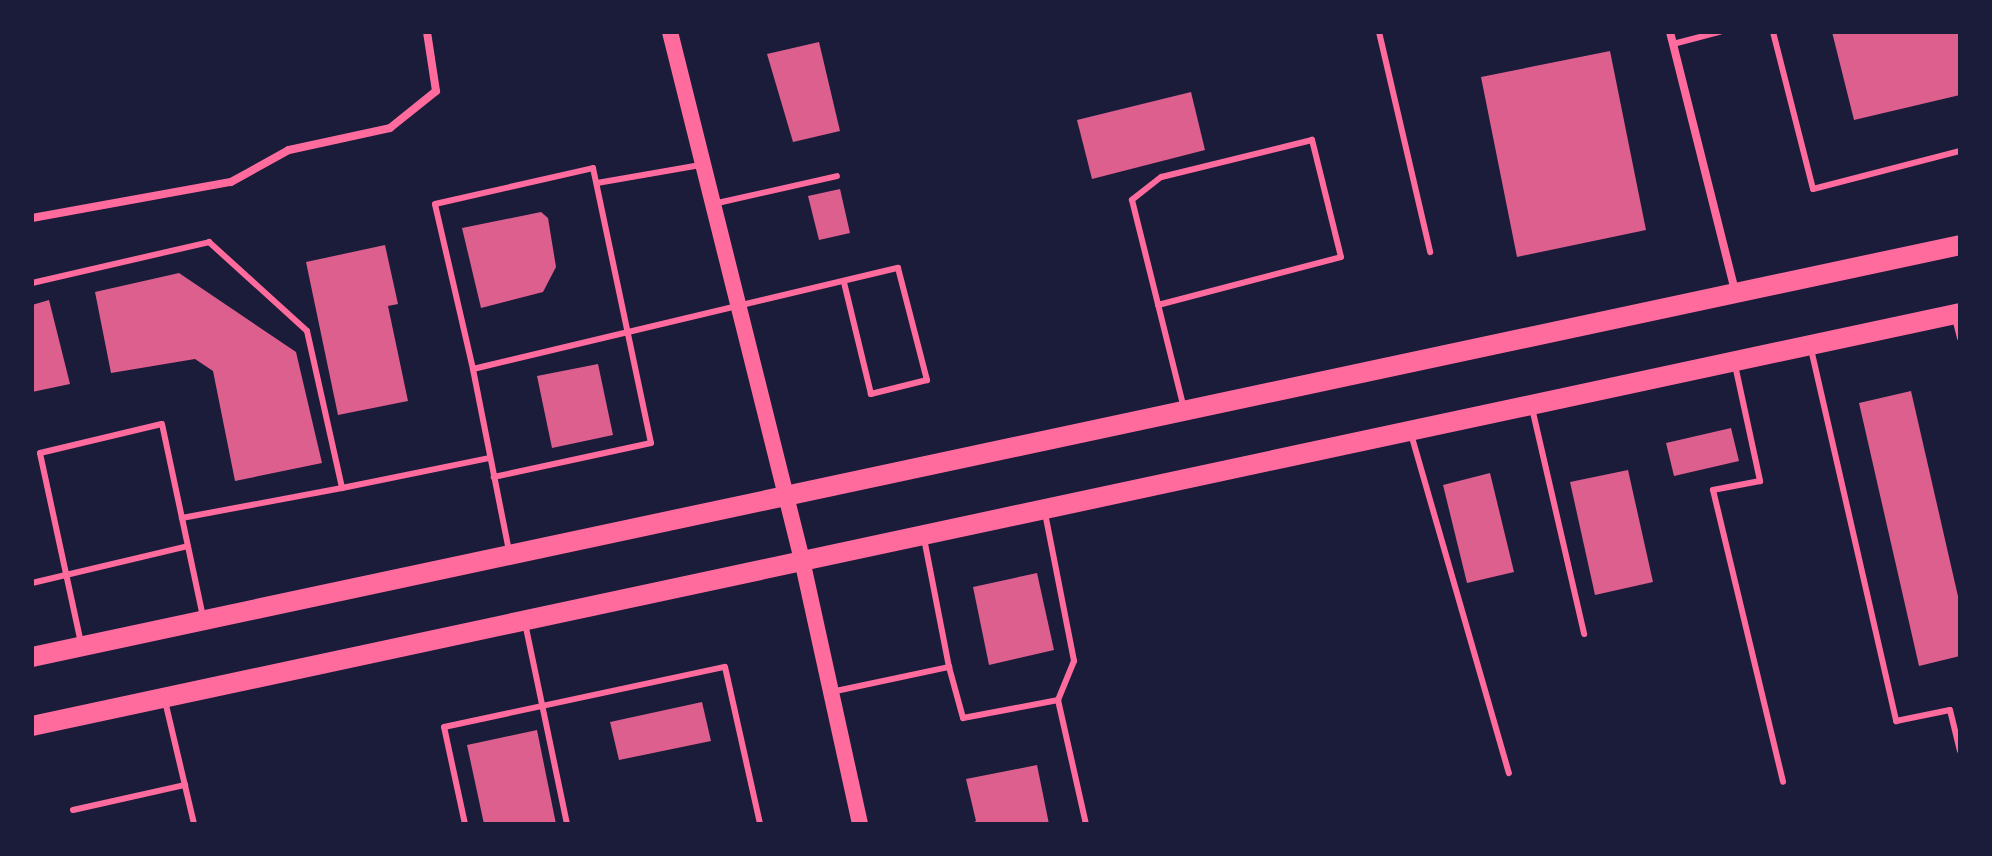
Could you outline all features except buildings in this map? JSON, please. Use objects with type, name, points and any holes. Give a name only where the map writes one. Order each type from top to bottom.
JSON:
[{"type":"main road","points":[[670,32],[802,560],[860,824]]},
{"type":"main road","points":[[32,657],[1960,245]]},
{"type":"main road","points":[[32,726],[1957,314]]},
{"type":"street","points":[[32,218],[231,182],[289,150],[390,128],[422,106],[436,91],[427,32]]},
{"type":"street","points":[[1670,32],[1736,293]]},
{"type":"lane","points":[[1379,32],[1430,252]]},
{"type":"lane","points":[[1673,44],[1719,32]]},
{"type":"lane","points":[[1773,32],[1813,189],[1960,151]]},
{"type":"lane","points":[[1158,305],[1341,257],[1312,140],[1161,177],[1132,200],[1158,305],[1184,410]]},
{"type":"lane","points":[[597,183],[703,164]]},
{"type":"lane","points":[[494,477],[651,443],[593,168],[435,204],[473,369],[490,458],[510,555]]},
{"type":"lane","points":[[713,204],[837,176]]},
{"type":"lane","points":[[32,283],[209,242],[307,331],[342,488]]},
{"type":"lane","points":[[473,369],[740,309],[844,282],[898,268],[927,380],[871,394],[844,282]]},
{"type":"lane","points":[[1957,314],[1960,338]]},
{"type":"lane","points":[[1810,345],[1896,721],[1950,710],[1960,751]]},
{"type":"lane","points":[[1734,361],[1760,481],[1713,490],[1783,782]]},
{"type":"lane","points":[[1532,404],[1584,634]]},
{"type":"lane","points":[[82,646],[40,453],[162,424],[204,620]]},
{"type":"lane","points":[[1410,431],[1509,773]]},
{"type":"lane","points":[[182,518],[490,458]]},
{"type":"lane","points":[[1044,509],[1074,661],[1058,700],[1086,824]]},
{"type":"lane","points":[[923,534],[949,667],[963,718],[1058,700]]},
{"type":"lane","points":[[32,583],[188,546]]},
{"type":"lane","points":[[524,620],[567,824]]},
{"type":"lane","points":[[465,824],[444,727],[725,667],[760,824]]},
{"type":"lane","points":[[831,693],[949,667]]},
{"type":"lane","points":[[165,697],[194,824]]},
{"type":"lane","points":[[73,810],[185,785]]}]
